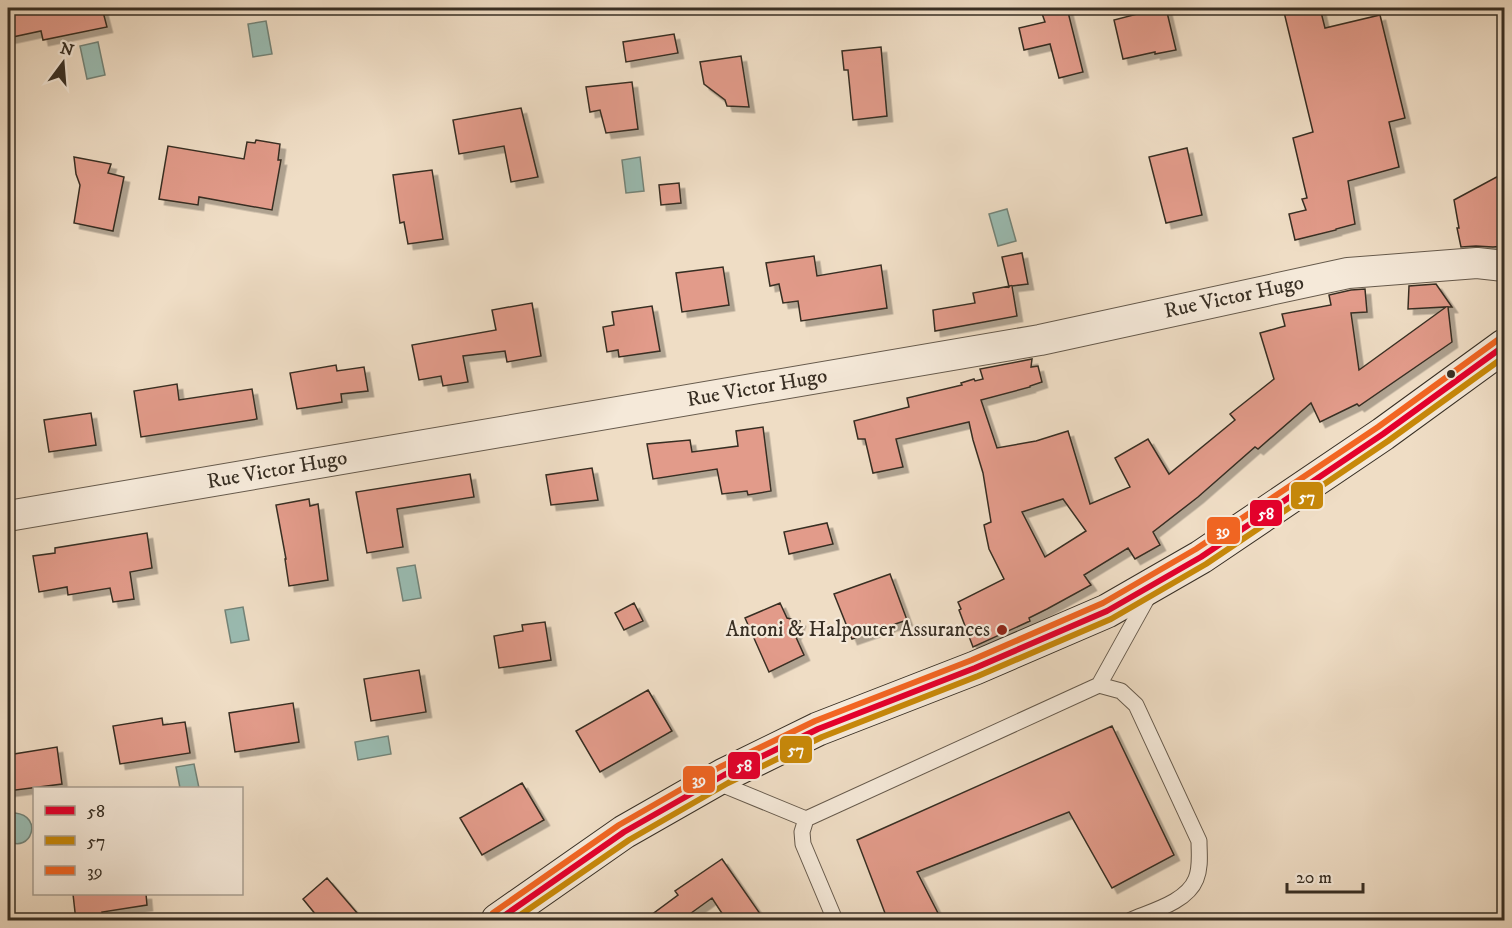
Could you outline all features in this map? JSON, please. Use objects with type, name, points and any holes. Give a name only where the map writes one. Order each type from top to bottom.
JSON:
[{"type":"main road","points":[[498,921],[624,832],[724,775],[818,729],[975,668],[1107,610],[1201,557],[1383,434],[1504,346]]},
{"type":"street","name":"Rue Victor Hugo","points":[[8,516],[1040,340],[1348,273],[1477,263],[1504,266]]},
{"type":"lane","points":[[713,781],[806,819],[1099,685],[1156,582]]},
{"type":"lane","points":[[1099,685],[1121,691],[1136,705],[1199,842],[1200,861],[1197,878],[1191,888],[1179,900],[1131,921]]},
{"type":"lane","points":[[806,819],[802,832],[803,844],[835,921]]},
{"type":"water","points":[[266,21],[272,54],[253,57],[248,24]]},
{"type":"water","points":[[98,42],[105,75],[87,79],[80,46]]},
{"type":"water","points":[[640,157],[644,191],[626,193],[622,160]]},
{"type":"water","points":[[1007,209],[1016,241],[998,246],[989,214]]},
{"type":"water","points":[[415,565],[421,598],[403,601],[397,568]]},
{"type":"water","points":[[243,607],[249,640],[231,643],[225,610]]},
{"type":"water","points":[[388,736],[391,754],[358,760],[355,742]]},
{"type":"water","points":[[194,764],[199,787],[180,787],[176,767]]},
{"type":"water","points":[[15,813],[29,820],[32,827],[28,839],[23,843],[16,844],[8,841],[8,816]]},
{"type":"building","points":[[8,8],[102,8],[107,27],[43,40],[41,31],[8,38]]},
{"type":"building","points":[[1040,8],[1067,8],[1083,72],[1059,78],[1050,44],[1024,50],[1019,28],[1045,22]]},
{"type":"building","points":[[1144,8],[1166,8],[1176,50],[1123,59],[1114,20],[1145,12]]},
{"type":"building","points":[[1283,8],[1320,8],[1325,28],[1380,15],[1405,118],[1389,122],[1399,167],[1348,181],[1355,224],[1295,240],[1289,214],[1306,210],[1302,199],[1307,198],[1293,138],[1313,132]]},
{"type":"building","points":[[674,34],[678,53],[626,62],[623,42]]},
{"type":"building","points":[[881,47],[887,116],[853,120],[848,70],[844,70],[842,51]]},
{"type":"building","points":[[741,56],[749,107],[727,106],[725,100],[704,84],[700,62]]},
{"type":"building","points":[[632,82],[638,129],[606,133],[600,110],[590,112],[586,87]]},
{"type":"building","points":[[521,108],[538,177],[511,182],[504,146],[459,154],[453,120]]},
{"type":"building","points":[[256,140],[280,144],[278,160],[281,160],[272,210],[199,197],[198,205],[159,199],[168,146],[244,159],[247,142],[255,143]]},
{"type":"building","points":[[1187,148],[1202,215],[1166,223],[1149,157]]},
{"type":"building","points":[[74,157],[111,164],[108,173],[124,177],[113,231],[74,223],[80,185]]},
{"type":"building","points":[[432,170],[443,239],[408,244],[404,222],[400,223],[393,175]]},
{"type":"building","points":[[1504,173],[1504,246],[1461,247],[1454,200]]},
{"type":"building","points":[[679,183],[681,203],[661,205],[659,185]]},
{"type":"building","points":[[1022,253],[1028,284],[1012,286],[1017,316],[935,331],[933,310],[975,303],[973,293],[1009,286],[1002,257]]},
{"type":"building","points":[[814,256],[817,276],[881,265],[887,308],[801,321],[798,301],[783,303],[779,284],[770,286],[766,263]]},
{"type":"building","points":[[723,267],[729,305],[682,312],[676,273]]},
{"type":"building","points":[[1436,284],[1452,307],[1448,307],[1452,342],[1359,406],[1357,404],[1320,422],[1311,403],[1258,449],[1255,447],[1198,497],[1153,532],[1160,545],[1135,559],[1128,548],[1084,575],[1091,585],[1029,618],[1030,621],[973,647],[958,602],[1004,579],[989,549],[984,525],[991,522],[983,473],[969,422],[896,439],[903,467],[873,473],[865,439],[858,439],[854,421],[909,407],[907,398],[962,385],[961,383],[974,379],[975,381],[983,379],[980,369],[1032,359],[1031,367],[1038,366],[1042,382],[981,400],[997,448],[1036,441],[1068,431],[1090,504],[1130,487],[1115,458],[1148,439],[1169,474],[1235,420],[1230,414],[1274,379],[1260,333],[1285,326],[1282,314],[1331,305],[1329,295],[1365,289],[1367,312],[1351,313],[1359,370],[1446,307],[1408,309],[1409,286]],"holes":[[[1063,499],[1086,531],[1045,557],[1022,512]]]},
{"type":"building","points":[[532,303],[541,356],[507,362],[505,351],[463,356],[468,382],[443,386],[441,376],[419,380],[412,345],[496,330],[492,310]]},
{"type":"building","points":[[652,306],[660,351],[619,357],[618,350],[607,352],[603,327],[614,325],[612,312]]},
{"type":"building","points":[[336,365],[337,371],[364,367],[368,391],[341,394],[342,402],[297,409],[290,373]]},
{"type":"building","points":[[177,384],[179,400],[252,389],[257,419],[141,437],[134,391]]},
{"type":"building","points":[[91,413],[96,445],[49,452],[44,420]]},
{"type":"building","points":[[763,427],[771,491],[748,495],[747,491],[722,494],[717,469],[653,479],[647,444],[690,440],[692,452],[738,446],[736,431]]},
{"type":"building","points":[[592,468],[598,500],[551,505],[546,475]]},
{"type":"building","points":[[470,474],[474,497],[397,509],[403,547],[367,553],[356,492]]},
{"type":"building","points":[[309,499],[310,506],[318,504],[328,580],[289,586],[276,505]]},
{"type":"building","points":[[827,523],[833,544],[789,554],[784,532]]},
{"type":"building","points":[[147,533],[152,568],[130,572],[134,599],[113,602],[110,588],[68,595],[67,587],[39,592],[33,556],[55,553],[55,548]]},
{"type":"building","points":[[890,574],[907,620],[852,639],[834,594]]},
{"type":"building","points":[[634,603],[643,621],[624,630],[615,613]]},
{"type":"building","points":[[780,603],[787,618],[800,621],[795,635],[804,655],[769,672],[745,618]]},
{"type":"building","points":[[545,622],[551,660],[499,668],[494,636],[523,631],[522,625]]},
{"type":"building","points":[[419,670],[426,712],[371,721],[364,679]]},
{"type":"building","points":[[648,690],[672,731],[600,772],[576,731]]},
{"type":"building","points":[[293,703],[299,742],[235,752],[229,713]]},
{"type":"building","points":[[162,718],[163,725],[185,722],[190,753],[120,764],[113,726]]},
{"type":"building","points":[[1112,726],[1174,855],[1112,888],[1069,812],[917,872],[942,921],[888,921],[857,840]]},
{"type":"building","points":[[57,747],[62,784],[8,791],[8,755]]},
{"type":"building","points":[[522,783],[544,820],[482,855],[460,818]]},
{"type":"building","points":[[722,859],[765,921],[727,921],[712,898],[680,921],[643,921],[678,895],[675,891]]},
{"type":"building","points":[[327,878],[364,921],[321,921],[303,899]]},
{"type":"building","points":[[73,895],[146,895],[147,905],[102,912],[104,921],[76,921]]},
{"type":"transit line","name":"39","points":[[493,913],[619,825],[720,767],[815,721],[972,660],[1103,603],[1196,549],[1378,427],[1499,339]]},
{"type":"transit line","name":"58","points":[[498,920],[624,832],[724,775],[818,729],[975,668],[1107,611],[1201,557],[1383,434],[1504,346]]},
{"type":"transit line","name":"57","points":[[513,920],[629,840],[728,783],[822,737],[978,676],[1111,619],[1206,564],[1388,441],[1504,357]]},
{"type":"place","name":"Antoni & Halpouter Assurances","points":[[1002,630]]}]
